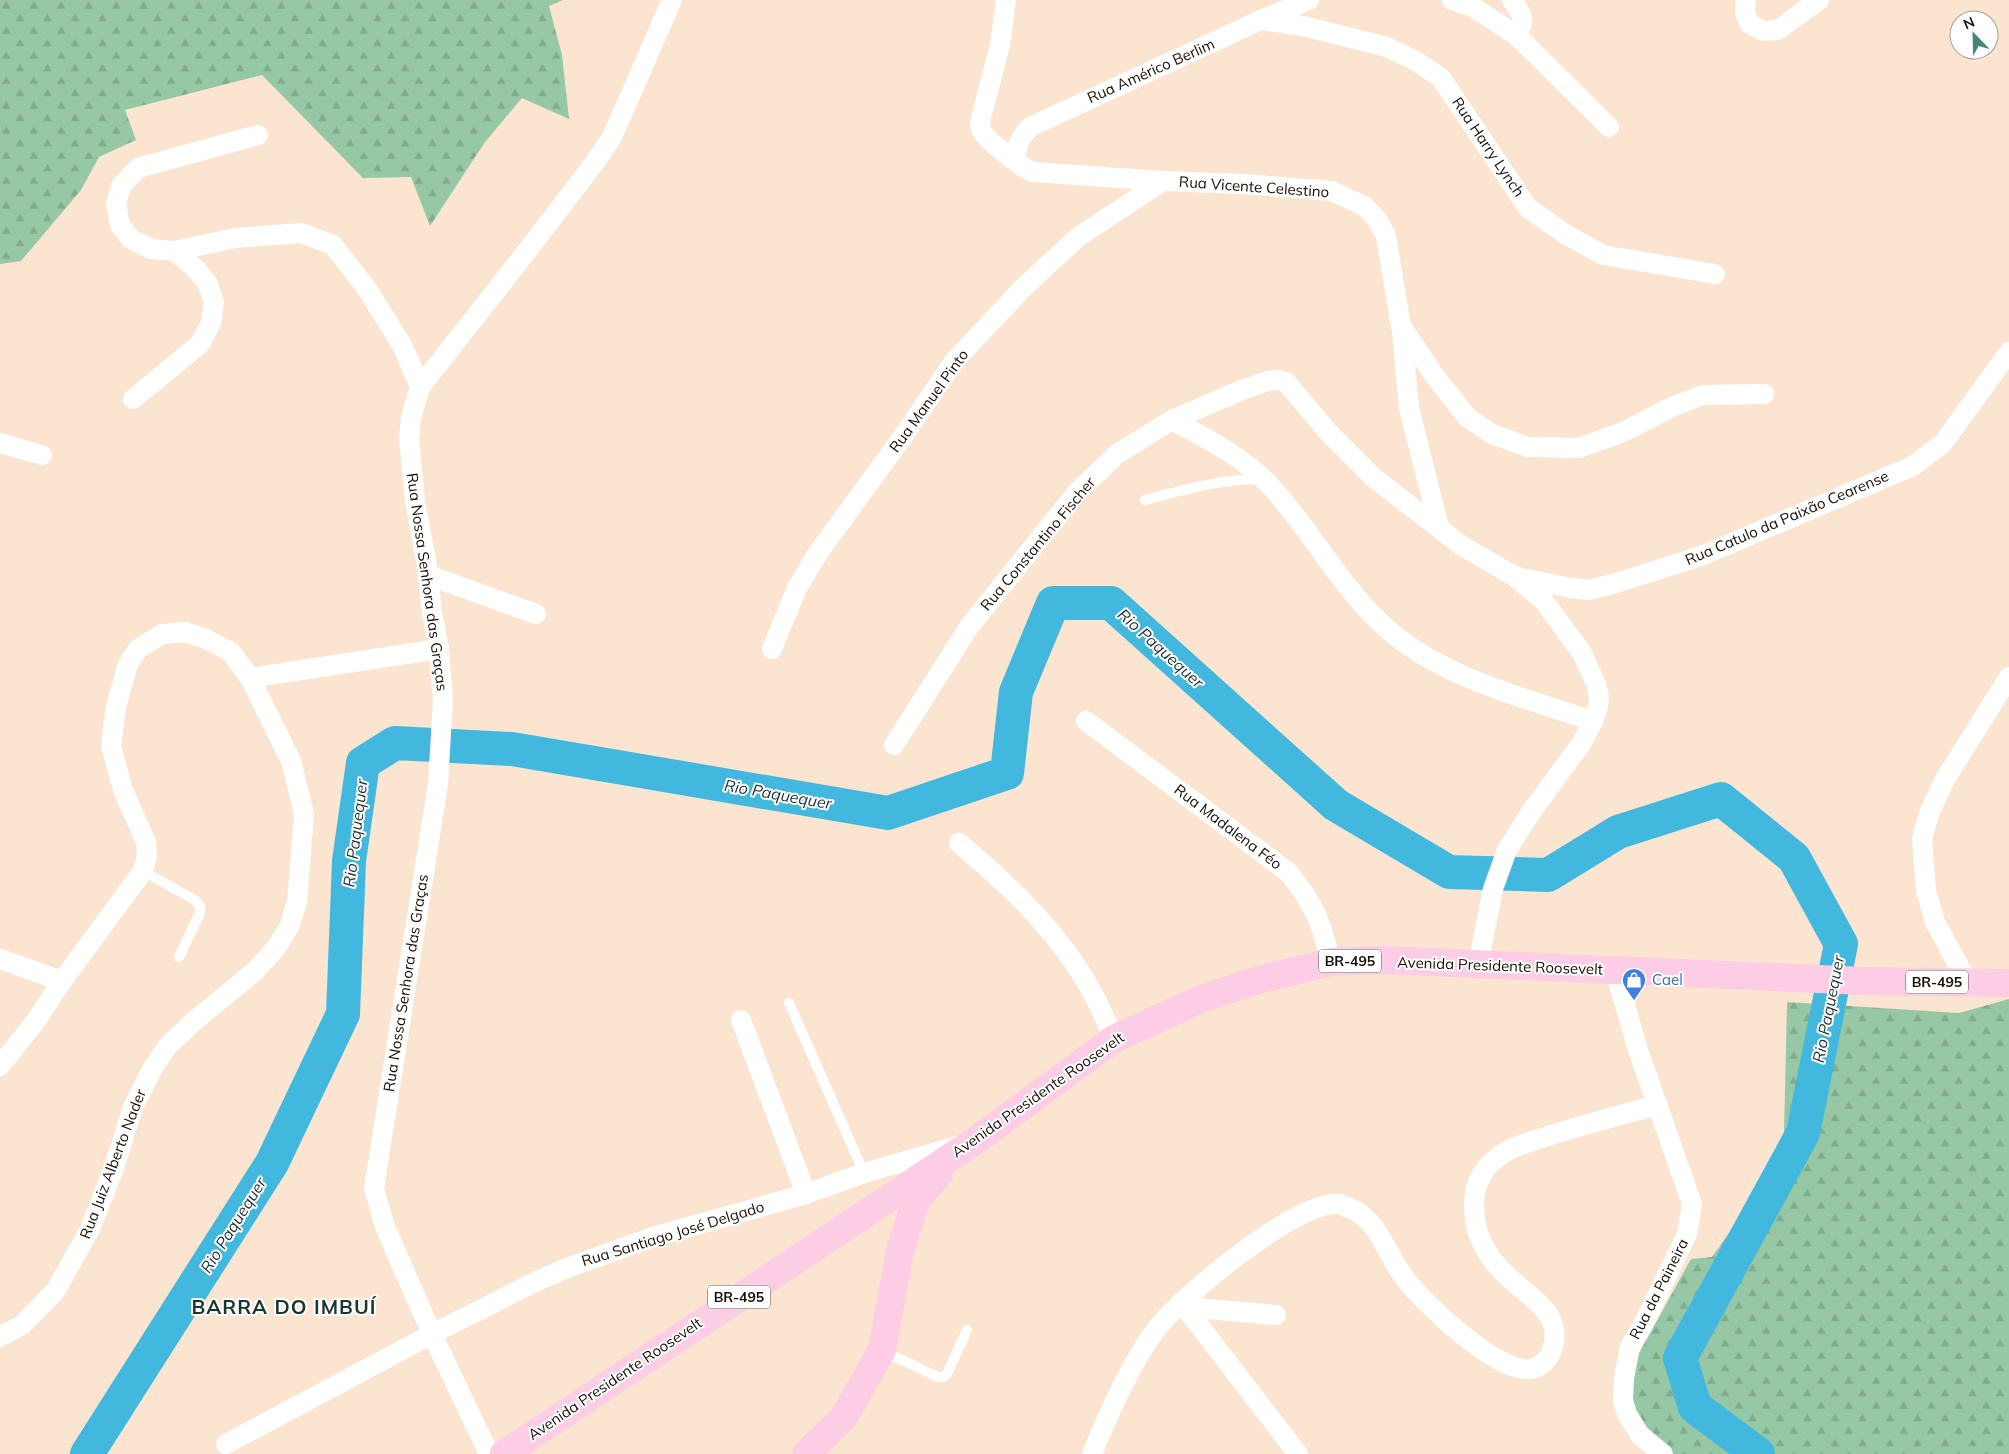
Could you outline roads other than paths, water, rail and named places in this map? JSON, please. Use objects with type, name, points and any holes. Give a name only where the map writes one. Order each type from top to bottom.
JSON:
[{"type":"main road","name":"Avenida Presidente Roosevelt","points":[[504,1454],[975,1141],[1114,1039],[1201,999],[1295,970],[1331,962],[1383,960],[1771,977],[1968,983],[2008,982]]},
{"type":"main road","name":"BR-495","points":[[806,1454],[844,1417],[882,1350],[900,1251],[916,1201],[938,1174],[975,1141]]},
{"type":"main road","points":[[855,1220],[881,1212],[891,1212],[898,1219],[900,1251]]},
{"type":"street","name":"Rua Nossa Senhora das Graças","points":[[489,1454],[432,1334],[385,1227],[374,1188],[438,784],[443,700],[439,649],[415,500],[409,439],[411,418],[420,386],[517,264],[593,165],[612,137],[672,0]]},
{"type":"street","name":"Rua Vicente Celestino","points":[[1006,0],[1000,45],[980,122],[982,132],[1023,168],[1033,172],[1332,191],[1364,206],[1378,219],[1386,236],[1401,326],[1409,408],[1439,527]]},
{"type":"street","name":"Rua Américo Berlim","points":[[1016,161],[1015,150],[1020,137],[1030,127],[1308,0]]},
{"type":"street","points":[[1452,0],[1473,7],[1516,34],[1609,128]]},
{"type":"street","points":[[1512,0],[1523,19],[1522,26],[1516,34]]},
{"type":"street","points":[[1746,0],[1745,13],[1750,24],[1763,31],[1778,30],[1819,0]]},
{"type":"street","name":"Rua Harry Lynch","points":[[1261,20],[1304,26],[1387,48],[1416,60],[1441,78],[1528,208],[1565,234],[1603,255],[1715,274]]},
{"type":"street","points":[[258,135],[138,168],[121,186],[116,204],[120,225],[131,239],[151,248],[175,252],[235,238],[301,233],[333,245],[367,289],[403,347],[420,386]]},
{"type":"street","name":"Rua Manuel Pinto","points":[[772,649],[797,588],[818,553],[904,435],[955,360],[1024,287],[1078,237],[1163,181]]},
{"type":"street","points":[[133,399],[200,344],[211,322],[214,302],[208,284],[196,270],[175,252]]},
{"type":"street","name":"Rua Vicente Celestino","points":[[1401,326],[1434,375],[1467,417],[1492,434],[1528,446],[1578,448],[1623,432],[1674,406],[1703,395],[1764,394]]},
{"type":"street","name":"Rua Catulo da Paixão Cearense","points":[[1514,576],[1588,590],[1613,584],[1701,556],[1913,466],[1943,443],[2009,352]]},
{"type":"street","name":"Rua Constantino Fischer","points":[[894,745],[969,627],[1078,491],[1118,454],[1172,420],[1259,384],[1279,380],[1286,382],[1328,432],[1374,478],[1462,546],[1514,576],[1543,600],[1582,653],[1591,670],[1599,697],[1593,721],[1581,744],[1516,835],[1502,864],[1487,916],[1478,964]]},
{"type":"street","points":[[1172,420],[1212,441],[1245,464],[1274,490],[1364,606],[1384,627],[1408,646],[1439,665],[1465,676],[1593,721]]},
{"type":"street","points":[[0,443],[42,455]]},
{"type":"street","points":[[428,575],[536,614]]},
{"type":"street","name":"Rua Juiz Alberto Nader","points":[[0,1066],[35,1022],[62,981],[142,871],[147,856],[146,842],[122,790],[111,746],[116,707],[128,664],[138,649],[162,634],[185,632],[231,652],[250,678],[291,761],[304,814],[298,902],[289,927],[276,948],[255,971],[192,1023],[167,1047],[151,1071],[133,1107],[114,1168],[90,1229],[56,1290],[22,1324],[0,1337]]},
{"type":"street","points":[[250,678],[439,649]]},
{"type":"street","points":[[1968,983],[1935,922],[1926,891],[1922,839],[1929,814],[1944,781],[2009,676]]},
{"type":"street","name":"Rua Madalena Féo","points":[[1086,722],[1288,872],[1305,893],[1317,914],[1331,962]]},
{"type":"street","points":[[959,843],[997,875],[1027,905],[1067,954],[1093,993],[1114,1039]]},
{"type":"street","points":[[0,959],[62,981]]},
{"type":"street","name":"Rua da Paineira","points":[[1615,971],[1638,1050],[1692,1204],[1687,1234],[1644,1323],[1630,1347],[1625,1372],[1623,1400],[1627,1414],[1637,1430],[1664,1454]]},
{"type":"street","points":[[741,1020],[806,1194]]},
{"type":"street","points":[[1092,1454],[1105,1422],[1140,1356],[1159,1327],[1273,1229],[1314,1209],[1339,1204],[1356,1211],[1373,1225],[1401,1274],[1441,1318],[1492,1355],[1526,1370],[1535,1368],[1546,1361],[1553,1349],[1554,1330],[1549,1315],[1533,1298],[1508,1278],[1491,1260],[1481,1244],[1474,1221],[1473,1195],[1478,1178],[1497,1158],[1519,1145],[1658,1105]]},
{"type":"street","name":"Rua Santiago José Delgado","points":[[226,1444],[432,1334],[537,1281],[600,1255],[653,1237],[806,1194],[864,1173],[975,1141]]},
{"type":"street","points":[[1183,1305],[1276,1315]]},
{"type":"street","points":[[1183,1305],[1298,1454]]},
{"type":"lane","points":[[1145,500],[1216,482],[1236,479],[1262,479]]},
{"type":"lane","points":[[142,871],[196,900],[200,906],[200,914],[179,957]]},
{"type":"lane","points":[[789,1002],[864,1173]]},
{"type":"lane","points":[[882,1350],[938,1377],[944,1377],[967,1330]]},
{"type":"waterway","name":"Rio Paquequer","points":[[87,1454],[272,1163],[343,1014],[349,861],[363,763],[395,743],[512,749],[888,813],[1007,773],[1016,692],[1053,603],[1111,603],[1336,805],[1449,872],[1548,875],[1618,832],[1721,799],[1794,858],[1841,944],[1803,1133],[1680,1358],[1695,1407],[1758,1454]]},
{"type":"place","name":"Cael","points":[[1634,1001]]},
{"type":"district","name":"BARRA DO IMBUÍ","points":[[284,1307]]}]
